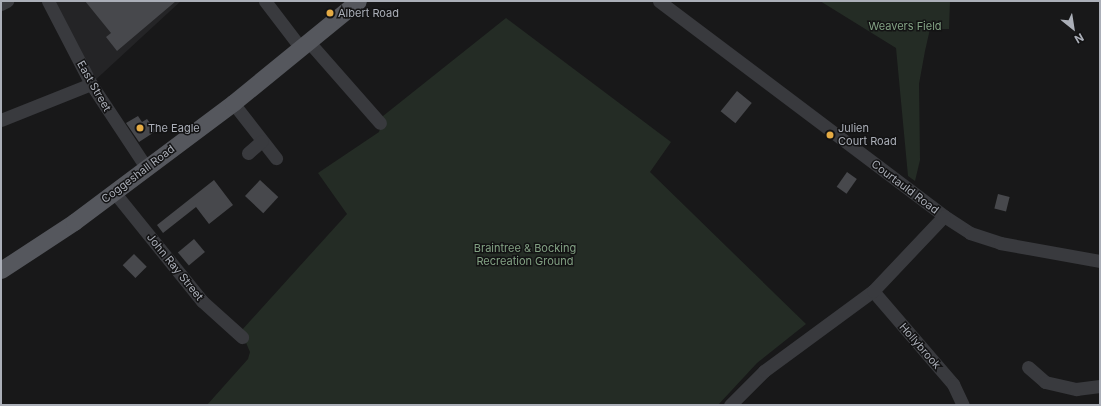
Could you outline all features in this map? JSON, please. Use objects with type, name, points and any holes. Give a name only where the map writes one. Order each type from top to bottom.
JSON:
[{"type":"main road","name":"Coggeshall Road","points":[[1,270],[48,241],[233,103],[358,1]]},
{"type":"street","points":[[1,4],[7,1]]},
{"type":"street","name":"East Street","points":[[48,1],[91,84],[146,167]]},
{"type":"street","points":[[265,1],[380,124]]},
{"type":"street","name":"Courtauld Road","points":[[659,1],[944,216],[970,233],[1000,243],[1100,261]]},
{"type":"street","points":[[1,120],[91,84]]},
{"type":"street","points":[[233,103],[276,158]]},
{"type":"street","points":[[248,153],[262,141]]},
{"type":"street","name":"John Ray Street","points":[[114,192],[202,301],[242,337]]},
{"type":"street","points":[[730,405],[764,371],[873,291],[944,216]]},
{"type":"street","name":"Hollybrook","points":[[873,291],[953,384],[962,405]]},
{"type":"street","points":[[1028,367],[1046,382],[1076,389],[1100,386]]},
{"type":"shaded area","points":[[47,1],[181,1],[91,84]]},
{"type":"green space","name":"Weavers Field","points":[[820,1],[950,1],[949,29],[930,29],[925,51],[919,84],[920,160],[915,181],[908,176],[896,48]]},
{"type":"green space","name":"Braintree & Bocking Recreation Ground","points":[[506,18],[671,142],[650,172],[806,324],[757,363],[718,405],[207,405],[248,359],[250,352],[241,331],[347,214],[318,173],[379,132],[383,116]]},
{"type":"building","points":[[85,1],[176,1],[117,51],[106,37],[111,33]]},
{"type":"building","points":[[737,91],[752,103],[735,123],[721,111]]},
{"type":"building","name":"The Eagle","points":[[138,116],[142,122],[147,119],[156,131],[139,142],[126,123]]},
{"type":"building","points":[[847,172],[857,179],[847,194],[837,187]]},
{"type":"building","points":[[214,180],[233,205],[209,224],[196,207],[163,233],[157,225]]},
{"type":"building","points":[[260,180],[278,197],[263,213],[245,196]]},
{"type":"building","points":[[998,194],[1010,197],[1006,211],[994,209]]},
{"type":"building","points":[[194,239],[205,252],[189,266],[178,252]]},
{"type":"building","points":[[134,254],[147,267],[135,278],[123,265]]},
{"type":"place","name":"Albert Road","points":[[330,13]]},
{"type":"place","name":"The Eagle","points":[[140,128]]},
{"type":"place","name":"Julien Court Road","points":[[830,135]]}]
